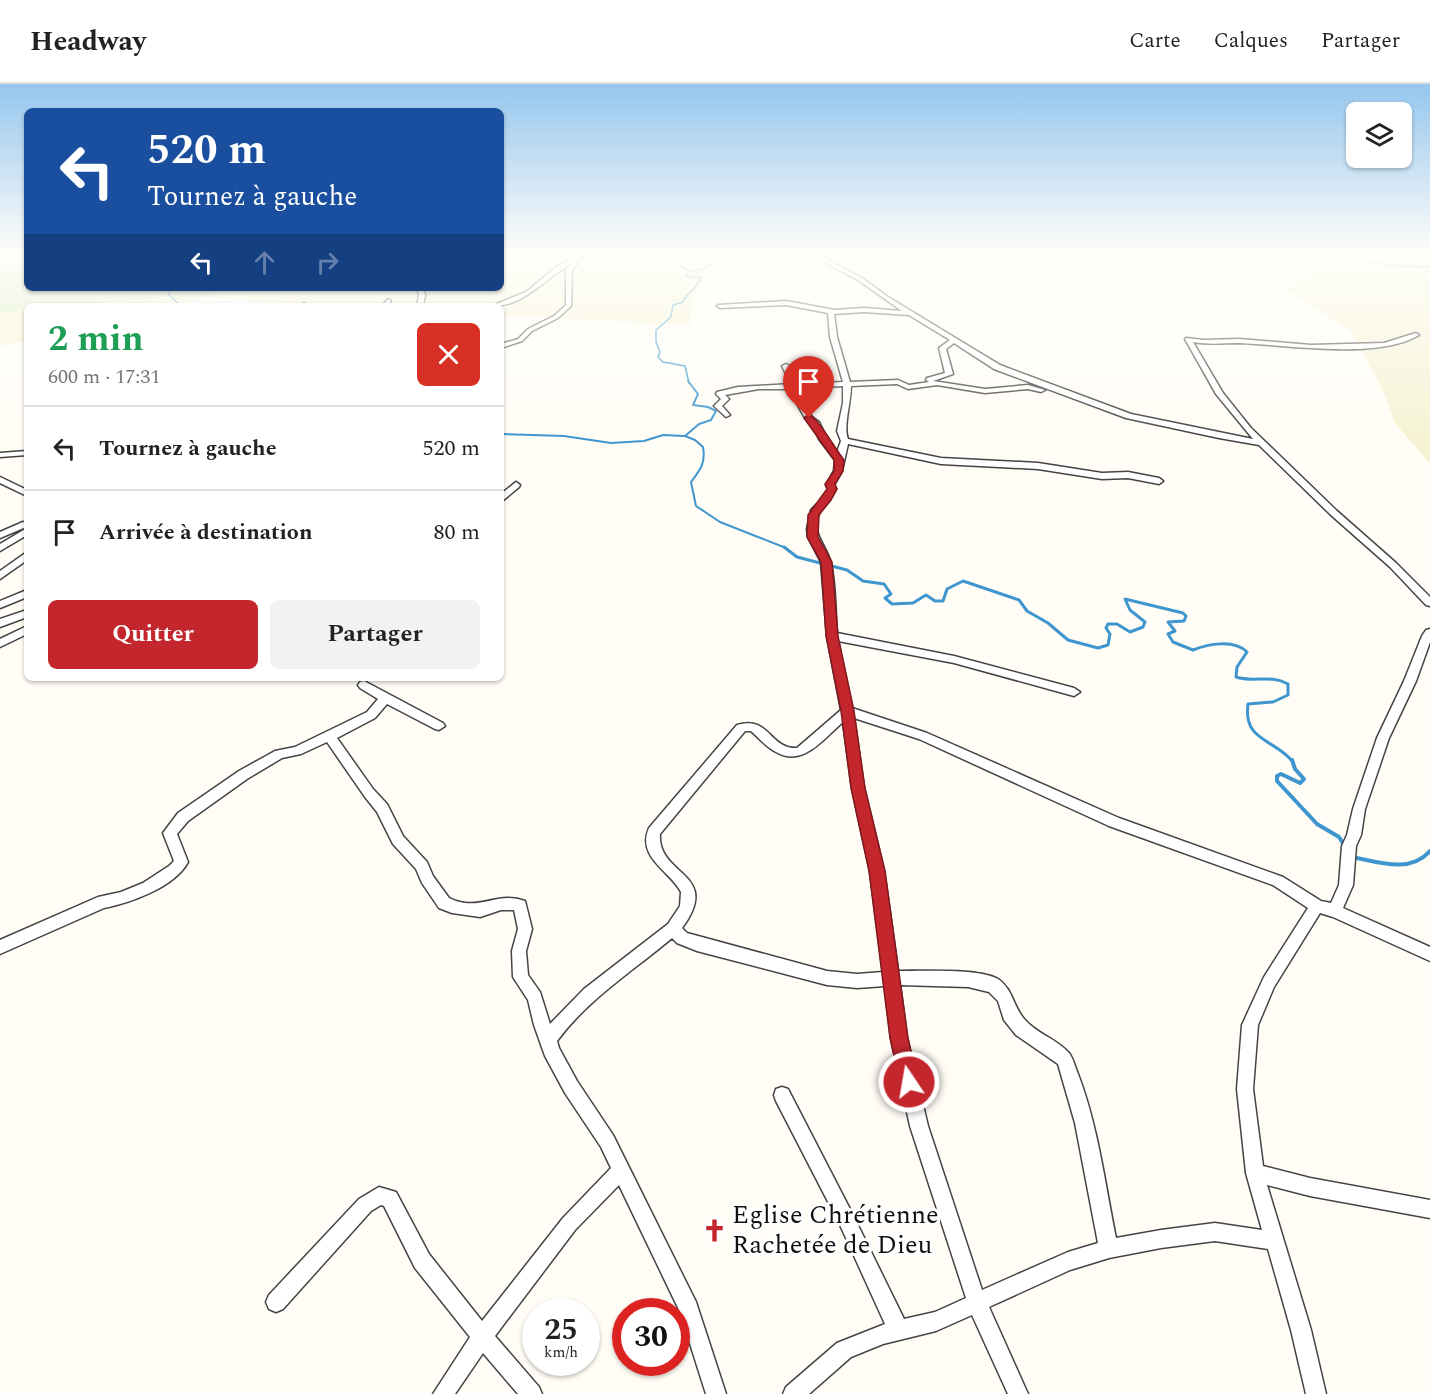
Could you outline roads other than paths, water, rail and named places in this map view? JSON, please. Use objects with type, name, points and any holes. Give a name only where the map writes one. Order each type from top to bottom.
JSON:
[{"type":"street","points":[[504,345],[520,340],[530,330],[558,315]]},
{"type":"street","points":[[831,315],[831,325],[836,336],[847,384],[847,403],[841,431],[844,441],[838,471],[830,484],[832,489],[828,498],[816,510],[812,520],[813,537],[826,562],[832,636],[848,711],[858,788],[877,871],[893,978],[899,1038],[919,1126],[977,1303],[1018,1394]]},
{"type":"street","points":[[915,315],[997,367],[1076,398],[1129,416],[1262,443]]},
{"type":"street","points":[[1416,334],[1385,345],[1311,347],[1281,343],[1204,342],[1188,339],[1220,394],[1248,430],[1334,513],[1393,565],[1430,603]]},
{"type":"street","points":[[908,387],[949,374],[942,348],[954,340]]},
{"type":"street","points":[[786,366],[809,418],[816,424],[823,439],[839,460]]},
{"type":"street","points":[[726,415],[718,406],[725,399],[720,394],[759,387],[898,382],[908,387],[937,383],[985,391],[1028,387],[1076,398]]},
{"type":"street","points":[[844,441],[941,461],[1038,466],[1102,476],[1128,475],[1159,481]]},
{"type":"street","points":[[0,455],[24,453]]},
{"type":"street","points":[[0,480],[24,492]]},
{"type":"street","points":[[504,496],[516,485]]},
{"type":"street","points":[[0,535],[24,524]]},
{"type":"street","points":[[0,548],[24,533]]},
{"type":"street","points":[[0,576],[24,557]]},
{"type":"street","points":[[0,605],[24,595]]},
{"type":"street","points":[[0,623],[24,614]]},
{"type":"street","points":[[0,636],[24,630]]},
{"type":"street","points":[[0,643],[24,631]]},
{"type":"street","points":[[1335,911],[1346,885],[1349,846],[1354,835],[1362,799],[1383,738],[1430,633]]},
{"type":"street","points":[[832,636],[886,644],[998,670],[1074,692]]},
{"type":"street","points":[[364,685],[439,726]]},
{"type":"street","points":[[0,947],[103,902],[123,898],[165,877],[181,862],[170,833],[183,818],[243,775],[279,754],[297,750],[371,715],[377,711],[385,698]]},
{"type":"street","points":[[848,711],[923,736],[1114,822],[1278,881],[1317,906],[1335,911],[1430,954]]},
{"type":"street","points":[[549,1039],[556,1028],[611,976],[673,929],[687,907],[690,897],[687,889],[653,851],[651,841],[654,832],[741,728],[754,727],[786,753],[793,754],[800,752],[848,711]]},
{"type":"street","points":[[329,736],[382,808],[398,840],[423,866],[427,879],[444,903],[452,907],[480,911],[501,904],[513,903],[520,906],[525,928],[519,951],[521,977],[535,997],[551,1050],[571,1087],[607,1141],[689,1309],[716,1394]]},
{"type":"street","points":[[1316,1394],[1276,1241],[1255,1173],[1245,1089],[1250,1025],[1269,982],[1317,906]]},
{"type":"street","points":[[673,929],[682,938],[697,944],[827,978],[857,981],[893,978],[968,980],[993,985],[1005,997],[1010,1015],[1022,1029],[1064,1059],[1084,1123],[1109,1249]]},
{"type":"street","points":[[782,1095],[846,1219],[898,1329]]},
{"type":"street","points":[[443,1394],[482,1337],[569,1224],[621,1171]]},
{"type":"street","points":[[1255,1173],[1310,1187],[1403,1202],[1430,1209]]},
{"type":"street","points":[[276,1302],[365,1205],[379,1196],[390,1198],[422,1261],[482,1337],[532,1394]]},
{"type":"street","points":[[793,1394],[844,1350],[898,1329],[936,1322],[1068,1261],[1109,1249],[1215,1232],[1276,1241]]},
{"type":"waterway","points":[[671,315],[656,330],[656,342],[660,352],[658,357],[663,362],[685,366],[689,382]]},
{"type":"waterway","points":[[685,436],[699,424],[711,420],[716,411],[708,407],[693,405],[698,394],[689,382]]},
{"type":"waterway","points":[[504,434],[564,436],[611,443],[644,441],[663,435],[685,436]]},
{"type":"waterway","points":[[685,436],[695,440],[703,447],[704,453],[700,470],[691,482],[696,506],[720,522],[785,547]]},
{"type":"waterway","points":[[785,547],[797,557],[847,570],[863,581],[884,584],[891,594],[885,598],[892,604],[913,603],[926,595],[935,601],[943,601],[947,589],[963,581],[1019,600],[1027,611],[1048,623],[1068,640],[1098,648],[1108,645],[1110,634],[1106,628],[1108,624],[1117,624],[1130,632],[1143,627],[1145,622],[1130,610],[1125,599],[1183,613],[1186,616],[1184,621],[1168,622],[1175,631],[1168,634],[1173,642],[1193,650],[1213,645],[1235,645],[1247,652],[1237,667],[1236,677],[1268,679],[1288,684],[1288,695],[1273,702],[1248,704],[1248,716],[1250,726],[1255,733],[1292,762]]},
{"type":"waterway","points":[[1292,762],[1295,769],[1304,779],[1300,783],[1281,774],[1277,776],[1277,781],[1317,824],[1339,837],[1344,845]]},
{"type":"waterway","points":[[1352,857],[1403,864],[1422,858],[1430,851]]},
{"type":"place","name":"Eglise Chrétienne Rachetée de Dieu","points":[[714,1230]]}]
